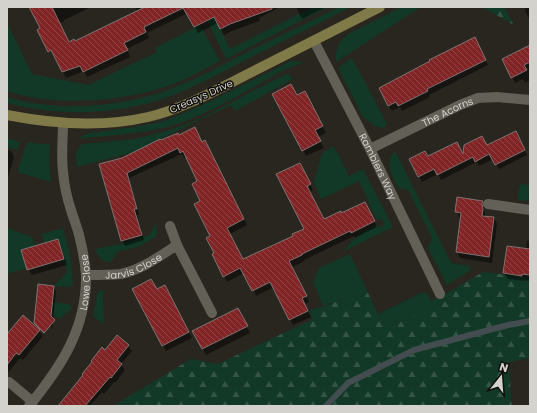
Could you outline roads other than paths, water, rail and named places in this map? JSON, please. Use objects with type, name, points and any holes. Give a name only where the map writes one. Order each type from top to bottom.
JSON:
[{"type":"street","name":"Creasys Drive","points":[[7,115],[32,120],[86,124],[107,123],[149,117],[206,94],[380,7]]},
{"type":"street","name":"Ramblers Way","points":[[314,41],[370,149],[440,294]]},
{"type":"street","name":"The Acorns","points":[[370,149],[453,108],[478,98],[497,97],[530,100]]},
{"type":"street","name":"Lowe Close","points":[[31,404],[60,365],[77,329],[83,309],[86,275],[84,256],[80,236],[67,196],[63,170],[63,123]]},
{"type":"street","points":[[488,204],[530,210]]},
{"type":"street","points":[[170,226],[177,245],[212,313]]},
{"type":"street","name":"Jarvis Close","points":[[86,275],[121,274],[139,268],[177,245]]},
{"type":"street","points":[[9,382],[31,404]]},
{"type":"waterway","points":[[326,406],[348,383],[414,350],[508,325],[530,321]]}]
